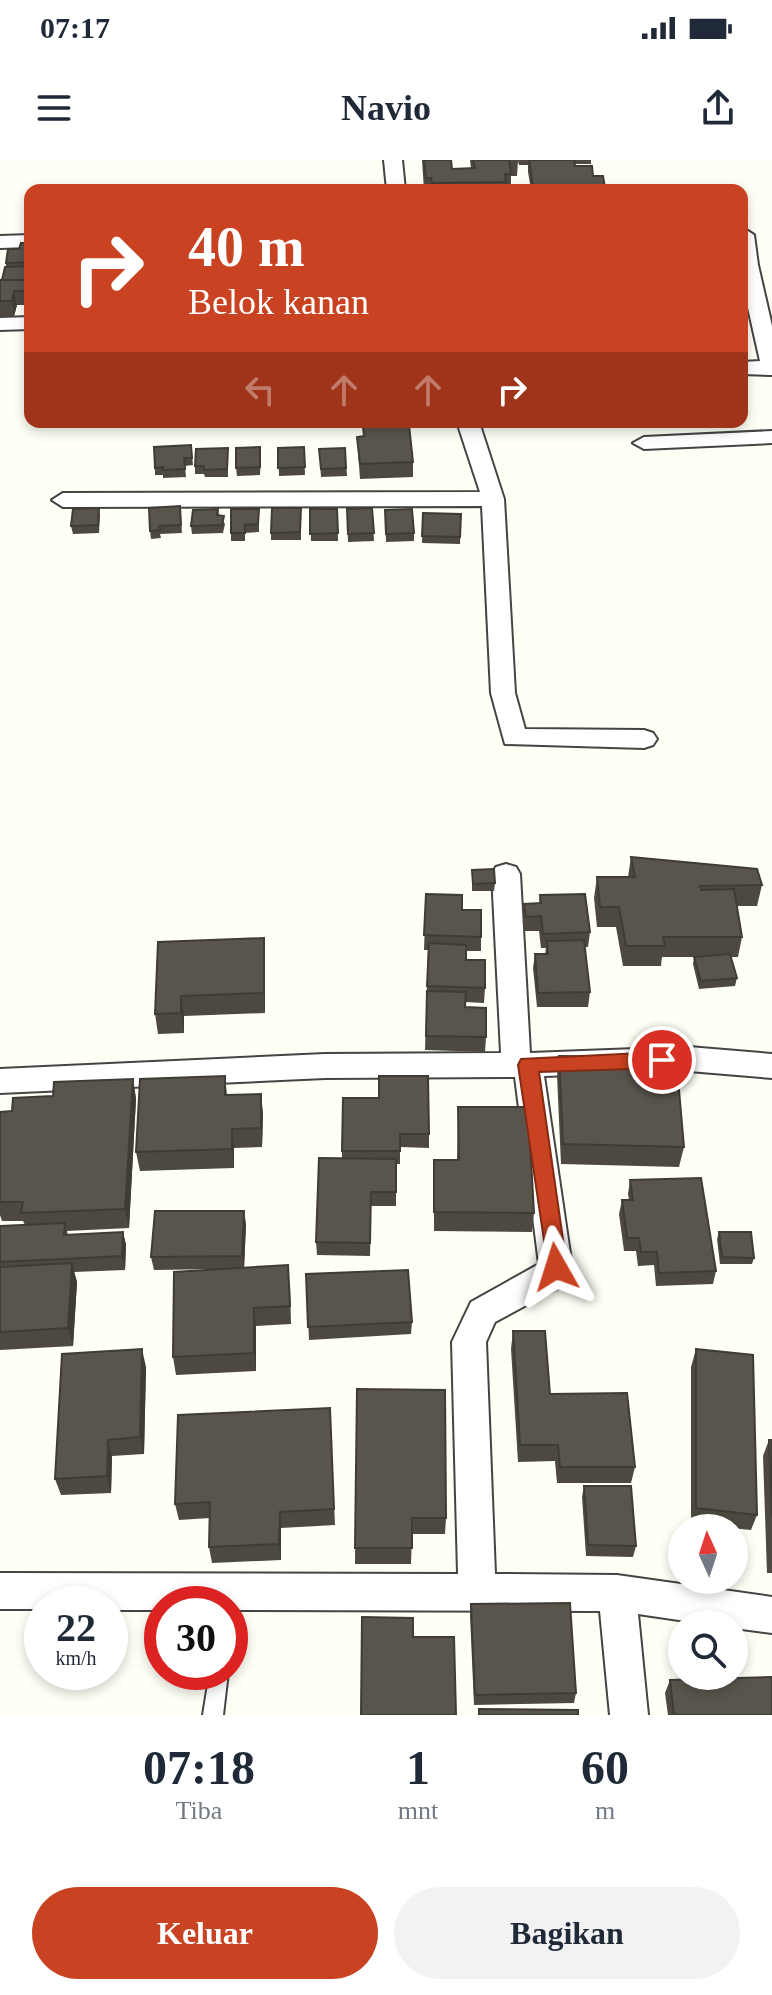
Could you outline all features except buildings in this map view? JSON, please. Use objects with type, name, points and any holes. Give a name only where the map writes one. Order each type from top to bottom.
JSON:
[{"type":"street","points":[[393,160],[395,184]]},
{"type":"street","points":[[748,237],[765,242]]},
{"type":"street","points":[[0,242],[24,241]]},
{"type":"street","points":[[748,265],[772,368],[748,368]]},
{"type":"street","points":[[0,324],[24,323]]},
{"type":"street","points":[[470,428],[493,499],[503,693],[514,738],[644,739]]},
{"type":"street","points":[[644,443],[772,437]]},
{"type":"street","points":[[63,500],[493,499]]},
{"type":"street","points":[[477,1592],[469,1342],[483,1312],[549,1277],[556,1267],[522,1065],[506,874]]},
{"type":"street","points":[[0,1081],[325,1066],[522,1065],[689,1059],[772,1066]]},
{"type":"street","points":[[0,1591],[144,1595]]},
{"type":"street","points":[[617,1593],[629,1715]]},
{"type":"street","points":[[248,1597],[617,1593],[772,1615]]},
{"type":"lane","points":[[213,1715],[216,1690]]},
{"type":"route","points":[[556,1267],[528,1065],[662,1060]]}]
